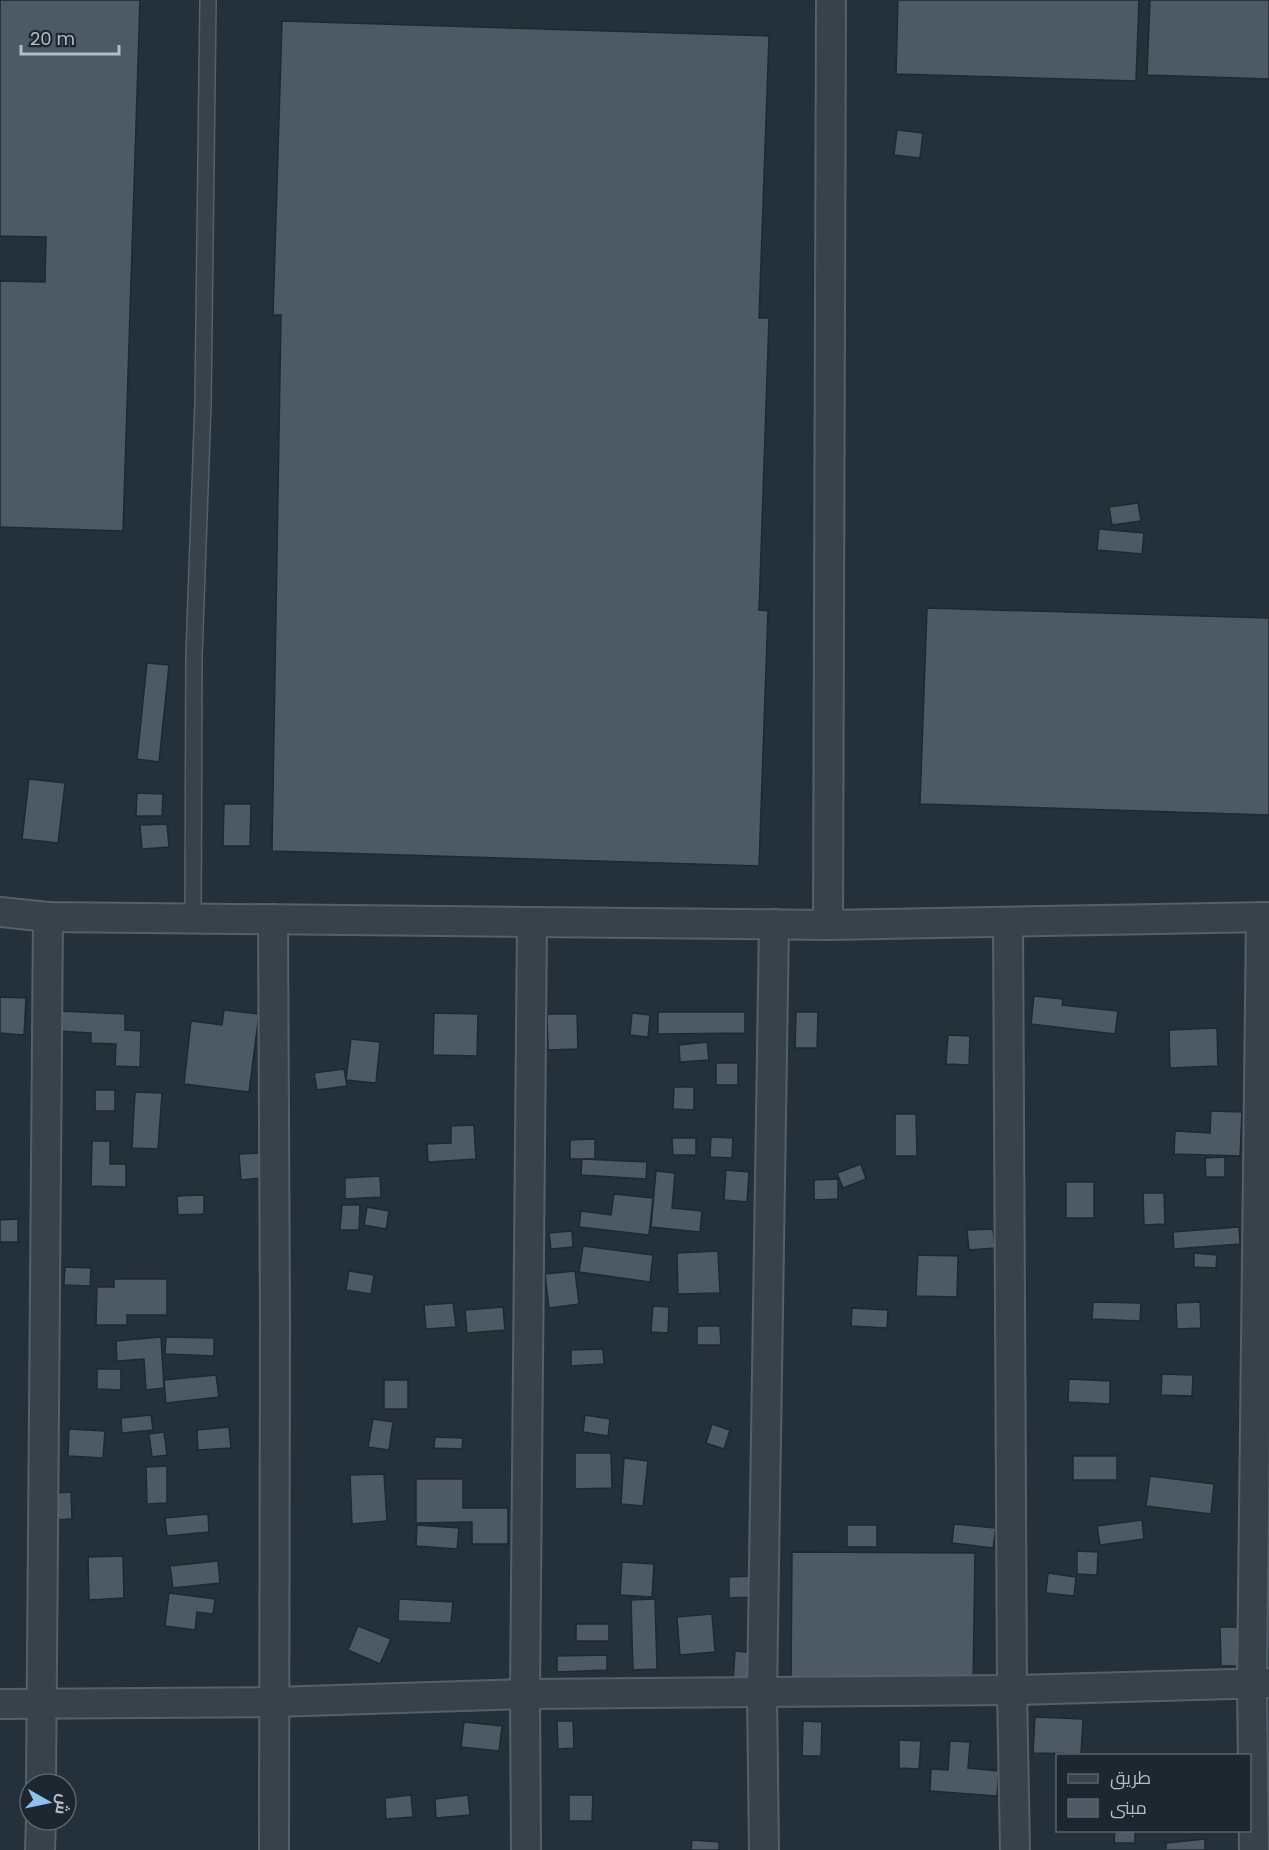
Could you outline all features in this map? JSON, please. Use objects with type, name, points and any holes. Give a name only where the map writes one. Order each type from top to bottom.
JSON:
[{"type":"street","points":[[828,925],[831,0]]},
{"type":"street","points":[[0,912],[48,917],[828,925],[1265,917],[1261,1683],[1254,1850]]},
{"type":"street","points":[[41,1772],[48,917]]},
{"type":"street","points":[[273,919],[276,1322],[274,1850]]},
{"type":"street","points":[[1008,922],[1015,1850]]},
{"type":"street","points":[[526,1850],[525,1694],[532,923]]},
{"type":"street","points":[[764,1850],[762,1693],[774,924]]},
{"type":"street","points":[[0,1704],[274,1701],[525,1694],[1012,1690],[1261,1683]]},
{"type":"street","points":[[40,1832],[40,1850]]},
{"type":"lane","points":[[193,919],[194,656],[203,403],[208,0]]},
{"type":"building","points":[[0,0],[140,0],[123,531],[0,527],[0,281],[45,282],[46,237],[0,236]]},
{"type":"building","points":[[898,0],[1139,0],[1136,81],[896,74]]},
{"type":"building","points":[[1150,0],[1269,0],[1269,79],[1147,75]]},
{"type":"building","points":[[282,21],[769,36],[759,318],[769,318],[759,610],[768,611],[759,866],[272,851],[281,315],[273,315]]},
{"type":"building","points":[[897,130],[923,133],[920,158],[894,155]]},
{"type":"building","points":[[1138,503],[1141,521],[1112,525],[1109,507]]},
{"type":"building","points":[[1099,529],[1144,533],[1142,554],[1097,550]]},
{"type":"building","points":[[927,608],[1269,618],[1269,815],[920,804]]},
{"type":"building","points":[[147,663],[169,665],[159,762],[137,759]]},
{"type":"building","points":[[29,779],[65,783],[58,843],[22,839]]},
{"type":"building","points":[[137,793],[163,794],[162,816],[136,816]]},
{"type":"building","points":[[224,804],[251,804],[250,846],[223,846]]},
{"type":"building","points":[[167,824],[169,847],[142,849],[140,825]]},
{"type":"building","points":[[1034,996],[1063,999],[1062,1005],[1118,1011],[1115,1034],[1031,1024]]},
{"type":"building","points":[[0,997],[26,998],[24,1035],[0,1033]]},
{"type":"building","points":[[224,1010],[259,1014],[249,1092],[184,1084],[191,1021],[222,1025]]},
{"type":"building","points":[[59,1011],[125,1014],[125,1030],[141,1031],[140,1067],[115,1066],[116,1044],[91,1043],[91,1033],[58,1031]]},
{"type":"building","points":[[658,1012],[745,1012],[745,1033],[658,1034]]},
{"type":"building","points":[[796,1012],[818,1012],[817,1048],[795,1048]]},
{"type":"building","points":[[434,1013],[478,1014],[477,1056],[433,1055]]},
{"type":"building","points":[[632,1013],[650,1015],[648,1037],[630,1035]]},
{"type":"building","points":[[547,1014],[577,1014],[578,1049],[548,1050]]},
{"type":"building","points":[[1217,1028],[1218,1066],[1170,1068],[1169,1030]]},
{"type":"building","points":[[948,1035],[970,1036],[969,1065],[946,1064]]},
{"type":"building","points":[[351,1039],[380,1042],[376,1083],[346,1080]]},
{"type":"building","points":[[707,1042],[709,1060],[680,1062],[679,1045]]},
{"type":"building","points":[[716,1063],[738,1063],[738,1085],[716,1085]]},
{"type":"building","points":[[344,1069],[347,1086],[317,1090],[314,1073]]},
{"type":"building","points":[[674,1087],[694,1087],[694,1110],[673,1109]]},
{"type":"building","points":[[95,1090],[115,1090],[115,1111],[95,1111]]},
{"type":"building","points":[[135,1092],[162,1093],[158,1149],[132,1148]]},
{"type":"building","points":[[1211,1111],[1242,1112],[1240,1156],[1174,1154],[1175,1131],[1210,1133]]},
{"type":"building","points":[[895,1114],[916,1114],[917,1156],[895,1156]]},
{"type":"building","points":[[474,1125],[476,1159],[428,1162],[427,1144],[451,1143],[451,1126]]},
{"type":"building","points":[[711,1137],[733,1138],[732,1158],[710,1157]]},
{"type":"building","points":[[672,1138],[696,1138],[696,1155],[673,1155]]},
{"type":"building","points":[[595,1139],[595,1159],[570,1159],[570,1140]]},
{"type":"building","points":[[92,1141],[110,1141],[110,1164],[126,1164],[126,1187],[91,1186]]},
{"type":"building","points":[[259,1153],[262,1178],[241,1180],[239,1154]]},
{"type":"building","points":[[1225,1157],[1225,1177],[1206,1177],[1205,1158]]},
{"type":"building","points":[[582,1159],[647,1162],[646,1179],[581,1175]]},
{"type":"building","points":[[861,1164],[866,1179],[843,1188],[837,1173]]},
{"type":"building","points":[[726,1170],[749,1172],[747,1202],[724,1200]]},
{"type":"building","points":[[656,1171],[675,1173],[672,1208],[702,1211],[700,1232],[651,1227]]},
{"type":"building","points":[[380,1176],[381,1197],[345,1199],[345,1178]]},
{"type":"building","points":[[838,1179],[838,1199],[814,1200],[814,1180]]},
{"type":"building","points":[[1066,1182],[1094,1182],[1094,1218],[1066,1218]]},
{"type":"building","points":[[1143,1193],[1164,1193],[1165,1224],[1144,1225]]},
{"type":"building","points":[[614,1194],[653,1198],[649,1235],[579,1227],[581,1211],[611,1215]]},
{"type":"building","points":[[204,1195],[204,1214],[178,1215],[177,1196]]},
{"type":"building","points":[[342,1205],[360,1205],[359,1230],[340,1230]]},
{"type":"building","points":[[367,1207],[389,1211],[386,1229],[364,1225]]},
{"type":"building","points":[[18,1219],[18,1242],[0,1242],[0,1220]]},
{"type":"building","points":[[1239,1227],[1240,1244],[1174,1249],[1173,1232]]},
{"type":"building","points":[[993,1229],[995,1248],[969,1250],[967,1230]]},
{"type":"building","points":[[572,1231],[573,1247],[551,1249],[549,1233]]},
{"type":"building","points":[[583,1246],[653,1255],[650,1282],[579,1272]]},
{"type":"building","points":[[718,1251],[720,1293],[678,1294],[677,1253]]},
{"type":"building","points":[[1194,1253],[1217,1255],[1216,1268],[1194,1267]]},
{"type":"building","points":[[918,1255],[958,1256],[957,1297],[916,1296]]},
{"type":"building","points":[[65,1267],[91,1268],[90,1286],[64,1285]]},
{"type":"building","points":[[349,1271],[374,1275],[371,1294],[346,1290]]},
{"type":"building","points":[[575,1271],[579,1304],[549,1308],[545,1274]]},
{"type":"building","points":[[114,1279],[167,1279],[167,1315],[127,1315],[127,1325],[96,1325],[97,1287],[114,1287]]},
{"type":"building","points":[[1093,1302],[1141,1303],[1140,1321],[1092,1319]]},
{"type":"building","points":[[1200,1302],[1201,1328],[1177,1329],[1176,1303]]},
{"type":"building","points":[[453,1303],[456,1327],[426,1329],[424,1305]]},
{"type":"building","points":[[653,1306],[669,1307],[668,1333],[651,1332]]},
{"type":"building","points":[[503,1307],[505,1330],[467,1333],[465,1310]]},
{"type":"building","points":[[852,1308],[888,1310],[887,1328],[851,1326]]},
{"type":"building","points":[[697,1326],[720,1326],[721,1345],[697,1345]]},
{"type":"building","points":[[161,1337],[164,1388],[146,1390],[144,1359],[117,1361],[116,1341]]},
{"type":"building","points":[[166,1337],[214,1338],[214,1356],[165,1354]]},
{"type":"building","points":[[603,1349],[604,1364],[571,1366],[571,1350]]},
{"type":"building","points":[[97,1369],[121,1369],[121,1390],[97,1389]]},
{"type":"building","points":[[1162,1374],[1193,1375],[1192,1396],[1161,1395]]},
{"type":"building","points":[[216,1375],[219,1397],[166,1403],[164,1380]]},
{"type":"building","points":[[1069,1379],[1110,1381],[1110,1404],[1068,1402]]},
{"type":"building","points":[[384,1380],[408,1380],[408,1409],[384,1409]]},
{"type":"building","points":[[151,1415],[153,1430],[122,1433],[121,1418]]},
{"type":"building","points":[[585,1415],[610,1419],[608,1436],[583,1432]]},
{"type":"building","points":[[373,1419],[393,1422],[389,1450],[368,1447]]},
{"type":"building","points":[[712,1424],[730,1430],[724,1449],[706,1443]]},
{"type":"building","points":[[229,1427],[231,1448],[198,1450],[197,1430]]},
{"type":"building","points":[[69,1429],[105,1431],[103,1458],[68,1456]]},
{"type":"building","points":[[164,1432],[167,1455],[152,1457],[149,1434]]},
{"type":"building","points":[[435,1437],[463,1438],[462,1449],[434,1448]]},
{"type":"building","points":[[575,1453],[611,1453],[612,1488],[575,1489]]},
{"type":"building","points":[[1073,1456],[1117,1456],[1117,1480],[1073,1480]]},
{"type":"building","points":[[624,1458],[648,1461],[643,1506],[621,1504]]},
{"type":"building","points":[[167,1466],[167,1503],[147,1504],[146,1467]]},
{"type":"building","points":[[384,1474],[387,1521],[352,1524],[350,1475]]},
{"type":"building","points":[[1150,1476],[1214,1484],[1211,1514],[1146,1506]]},
{"type":"building","points":[[416,1479],[463,1479],[463,1508],[508,1508],[508,1544],[472,1544],[472,1522],[416,1523]]},
{"type":"building","points":[[71,1492],[72,1519],[57,1520],[56,1493]]},
{"type":"building","points":[[208,1514],[209,1532],[167,1536],[165,1518]]},
{"type":"building","points":[[1142,1520],[1144,1539],[1100,1545],[1097,1526]]},
{"type":"building","points":[[954,1524],[996,1528],[993,1548],[952,1543]]},
{"type":"building","points":[[417,1525],[459,1528],[457,1549],[416,1546]]},
{"type":"building","points":[[847,1525],[877,1525],[877,1547],[847,1547]]},
{"type":"building","points":[[1077,1551],[1098,1552],[1097,1575],[1077,1574]]},
{"type":"building","points":[[792,1552],[975,1553],[973,1685],[791,1684]]},
{"type":"building","points":[[123,1556],[124,1598],[89,1600],[88,1557]]},
{"type":"building","points":[[218,1561],[220,1583],[173,1588],[170,1566]]},
{"type":"building","points":[[622,1562],[654,1564],[652,1597],[620,1595]]},
{"type":"building","points":[[1048,1573],[1076,1577],[1074,1596],[1046,1593]]},
{"type":"building","points":[[753,1576],[754,1597],[729,1598],[729,1577]]},
{"type":"building","points":[[169,1593],[215,1599],[213,1614],[197,1612],[195,1630],[165,1626]]},
{"type":"building","points":[[399,1599],[453,1602],[451,1623],[398,1621]]},
{"type":"building","points":[[655,1599],[657,1669],[633,1670],[631,1600]]},
{"type":"building","points":[[712,1614],[715,1652],[680,1655],[677,1617]]},
{"type":"building","points":[[576,1624],[609,1624],[609,1641],[576,1641]]},
{"type":"building","points":[[358,1626],[391,1639],[380,1664],[348,1650]]},
{"type":"building","points":[[1220,1627],[1243,1627],[1244,1666],[1221,1666]]},
{"type":"building","points":[[735,1651],[768,1654],[766,1684],[733,1682]]},
{"type":"building","points":[[607,1655],[607,1670],[557,1672],[557,1656]]},
{"type":"building","points":[[1035,1717],[1083,1719],[1081,1754],[1033,1753]]},
{"type":"building","points":[[557,1721],[573,1721],[574,1748],[558,1749]]},
{"type":"building","points":[[803,1721],[822,1722],[821,1756],[802,1756]]},
{"type":"building","points":[[464,1722],[502,1726],[499,1751],[461,1747]]},
{"type":"building","points":[[899,1740],[921,1741],[919,1769],[899,1768]]},
{"type":"building","points":[[950,1741],[970,1742],[968,1768],[999,1771],[997,1796],[930,1791],[931,1769],[948,1770]]},
{"type":"building","points":[[411,1795],[413,1817],[386,1819],[385,1798]]},
{"type":"building","points":[[468,1795],[470,1815],[436,1818],[435,1799]]},
{"type":"building","points":[[569,1795],[593,1795],[592,1821],[569,1821]]},
{"type":"building","points":[[1115,1832],[1135,1832],[1135,1843],[1114,1843]]},
{"type":"building","points":[[1205,1839],[1205,1850],[1166,1850],[1166,1843]]},
{"type":"building","points":[[692,1840],[719,1842],[719,1850],[691,1850]]}]
